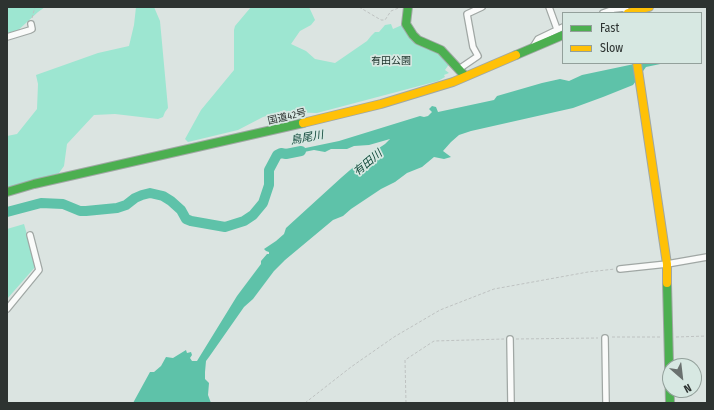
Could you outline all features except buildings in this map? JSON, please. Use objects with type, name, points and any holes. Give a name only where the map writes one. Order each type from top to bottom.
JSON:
[{"type":"main road","points":[[408,7],[406,24],[413,35],[418,40],[441,50],[465,76]]},
{"type":"main road","points":[[632,12],[649,7]]},
{"type":"main road","name":"国道42号","points":[[7,192],[34,184],[356,110],[402,98],[452,82],[562,36]]},
{"type":"main road","points":[[637,64],[667,264],[670,403]]},
{"type":"street","points":[[459,70],[478,56],[473,47],[467,14],[482,7]]},
{"type":"street","points":[[549,7],[557,29]]},
{"type":"street","points":[[606,12],[624,8],[627,12]]},
{"type":"street","points":[[7,37],[32,29],[31,24]]},
{"type":"street","points":[[532,49],[538,39],[562,27]]},
{"type":"street","points":[[7,309],[40,270],[30,235]]},
{"type":"street","points":[[620,269],[667,264],[707,257]]},
{"type":"street","points":[[605,338],[606,403]]},
{"type":"street","points":[[510,339],[511,403]]},
{"type":"path","points":[[31,24],[35,7]]},
{"type":"path","points":[[359,7],[381,20],[385,20],[391,11],[400,7]]},
{"type":"path","points":[[305,403],[351,367],[388,341],[440,310],[494,289],[588,272],[620,269]]},
{"type":"path","points":[[406,403],[405,360],[434,341],[707,336]]},
{"type":"green space","points":[[7,7],[45,7],[15,33],[7,33]]},
{"type":"green space","points":[[136,7],[154,7],[160,21],[168,108],[163,117],[158,119],[115,114],[94,115],[67,144],[64,166],[59,173],[7,189],[7,136],[17,134],[37,109],[38,84],[36,75],[98,53],[129,46],[134,25]]},
{"type":"green space","name":"有田公園","points":[[251,7],[309,7],[315,20],[311,25],[300,31],[291,44],[306,51],[315,59],[335,63],[367,41],[375,32],[379,32],[385,25],[391,24],[393,29],[402,25],[413,40],[443,54],[450,63],[445,70],[449,73],[444,75],[445,77],[438,81],[317,113],[279,112],[263,117],[238,130],[188,142],[185,139],[201,110],[234,70],[235,26]]},
{"type":"green space","points":[[24,224],[36,266],[7,299],[7,229]]},
{"type":"water","name":"有田川","points":[[634,64],[660,64],[646,67],[633,85],[573,108],[459,135],[443,151],[451,157],[444,159],[434,157],[422,167],[407,173],[395,182],[381,189],[343,216],[333,220],[274,271],[253,299],[244,307],[206,361],[205,379],[209,383],[208,395],[211,403],[133,403],[150,372],[154,372],[161,366],[166,357],[173,358],[186,350],[187,353],[191,352],[192,355],[190,358],[192,361],[197,361],[237,296],[261,264],[261,261],[267,254],[269,254],[269,252],[264,249],[284,234],[286,228],[342,177],[364,158],[390,139],[369,145],[354,146],[347,149],[331,149],[325,152],[314,150],[304,152],[297,156],[287,154],[291,151],[339,141],[420,116],[428,116],[432,112],[429,109],[432,106],[436,107],[438,112],[494,100],[497,96],[542,83],[560,79],[569,81],[582,75]]},
{"type":"waterway","name":"鳥尾川","points":[[7,212],[41,203],[63,204],[80,211],[117,208],[126,205],[135,198],[150,193],[163,196],[171,201],[181,210],[186,219],[225,227],[244,221],[253,215],[263,203],[269,185],[269,170],[277,155],[281,153],[286,154],[301,151]]},
{"type":"traffic: fast","points":[[408,7],[406,24],[413,35],[418,40],[441,50],[465,76]]},
{"type":"traffic: fast","points":[[516,55],[562,35]]},
{"type":"traffic: fast","points":[[7,192],[34,184],[303,123]]},
{"type":"traffic: fast","points":[[667,283],[670,403]]},
{"type":"traffic: slow","points":[[632,12],[649,7]]},
{"type":"traffic: slow","points":[[303,123],[381,104],[453,82],[516,55]]},
{"type":"traffic: slow","points":[[637,64],[667,264],[667,283]]}]
